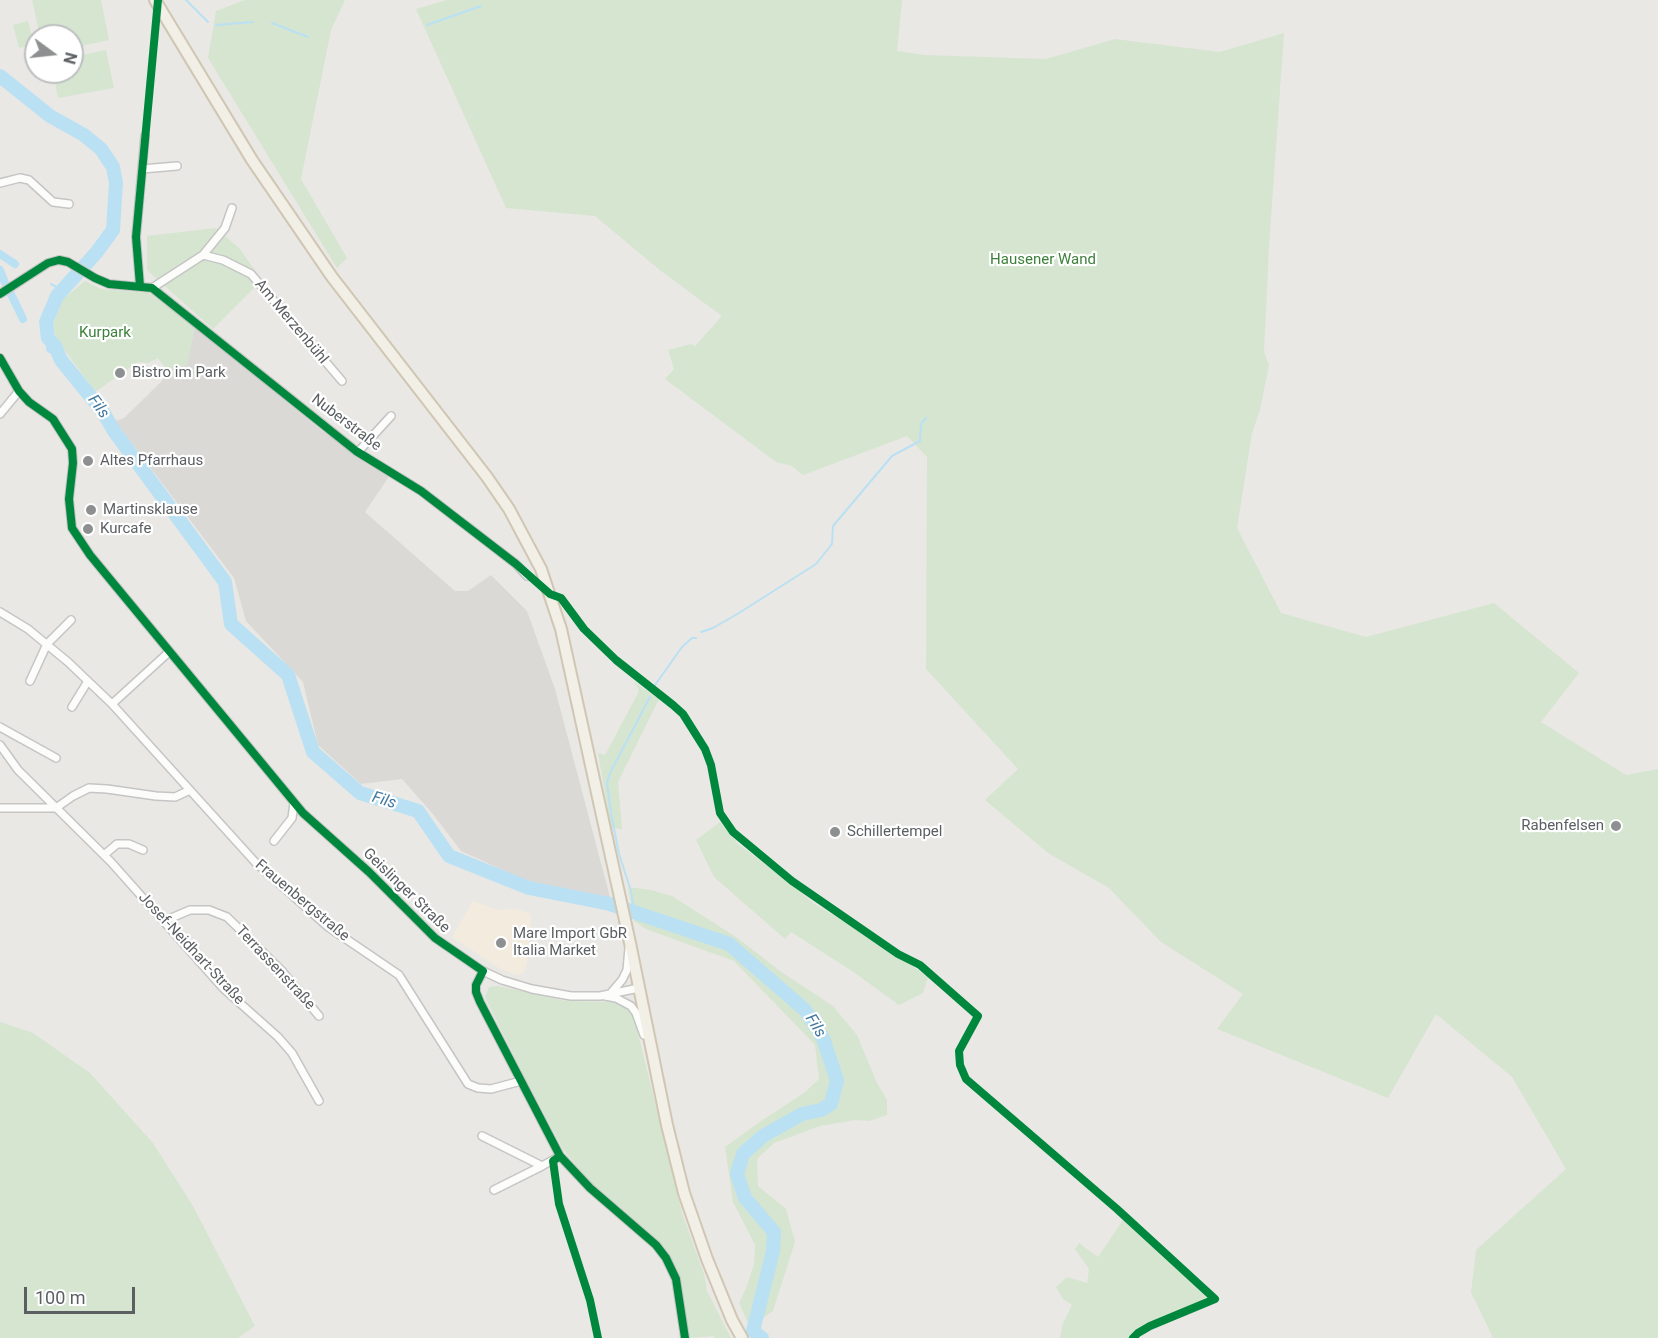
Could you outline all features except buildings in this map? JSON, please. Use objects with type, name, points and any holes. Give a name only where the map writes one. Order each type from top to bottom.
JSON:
[{"type":"main road","points":[[155,0],[252,160],[332,277],[487,477],[530,545],[544,577],[561,629],[684,1192],[707,1259],[732,1320],[742,1338]]},
{"type":"street","points":[[140,286],[136,237],[145,136]]},
{"type":"street","points":[[142,169],[177,166]]},
{"type":"street","points":[[0,183],[20,178],[28,180],[53,202],[69,204]]},
{"type":"street","points":[[0,294],[53,261],[63,260],[109,284],[152,288],[203,255],[225,228],[232,208]]},
{"type":"street","name":"Am Merzenbühl","points":[[203,255],[224,260],[251,274],[342,381]]},
{"type":"street","name":"Nuberstraße","points":[[152,288],[358,452],[421,491],[516,564],[527,576]]},
{"type":"street","name":"Geislinger Straße","points":[[0,358],[19,391],[29,402],[53,419],[72,449],[69,499],[72,528],[90,555],[168,652],[294,803],[435,938],[483,971],[502,980],[532,989],[572,996],[616,998],[631,1006],[636,1013],[654,1063]]},
{"type":"street","points":[[0,414],[19,391]]},
{"type":"street","name":"Nuberstraße","points":[[358,452],[391,416]]},
{"type":"street","name":"Frauenbergstraße","points":[[0,612],[47,644],[112,704],[255,862],[327,926],[399,975],[468,1084],[491,1089],[521,1081]]},
{"type":"street","points":[[30,681],[47,644],[71,620]]},
{"type":"street","points":[[112,704],[168,652]]},
{"type":"street","points":[[72,708],[88,681]]},
{"type":"street","points":[[0,727],[56,758]]},
{"type":"street","name":"Josef-Neidhart-Straße","points":[[0,745],[18,770],[104,855],[223,988],[278,1037],[292,1053],[319,1101]]},
{"type":"street","points":[[0,808],[56,808],[88,788],[156,796],[175,796],[189,791]]},
{"type":"street","points":[[274,841],[292,818],[294,803]]},
{"type":"street","points":[[104,855],[117,844],[129,844],[143,850]]},
{"type":"street","name":"Terrassenstraße","points":[[164,921],[190,910],[209,910],[227,917],[281,970],[319,1016]]},
{"type":"street","points":[[610,994],[627,970],[630,943]]},
{"type":"street","points":[[483,971],[476,985],[476,992],[560,1156],[590,1188],[656,1245],[666,1258],[676,1279],[685,1338]]},
{"type":"street","name":"Geislinger Straße","points":[[600,996],[639,988]]},
{"type":"street","points":[[482,1136],[542,1166]]},
{"type":"street","points":[[494,1190],[560,1156]]},
{"type":"shaded area","points":[[195,327],[322,431],[390,475],[365,512],[455,591],[468,591],[491,575],[527,611],[555,689],[611,901],[540,887],[461,851],[402,779],[361,784],[318,745],[303,682],[246,621],[234,578],[115,421],[124,418],[162,381],[167,370],[186,365]]},
{"type":"shaded area","points":[[473,901],[497,910],[515,909],[529,913],[531,916],[527,963],[524,972],[517,975],[501,969],[452,937]]},
{"type":"green space","points":[[32,0],[101,0],[109,40],[84,45],[84,24],[37,24]]},
{"type":"green space","points":[[245,0],[345,0],[331,30],[301,179],[347,258],[337,268],[208,58],[216,11]]},
{"type":"green space","name":"Hausener Wand","points":[[447,0],[902,0],[897,51],[924,55],[1046,59],[1115,39],[1220,52],[1284,33],[1264,352],[1269,365],[1260,410],[1252,433],[1237,528],[1281,613],[1366,637],[1494,603],[1579,673],[1541,722],[1626,775],[1658,769],[1658,1338],[1493,1338],[1471,1292],[1476,1250],[1566,1169],[1512,1077],[1436,1014],[1388,1098],[1217,1029],[1243,994],[1161,942],[1109,888],[1048,853],[985,800],[1018,769],[926,669],[927,457],[907,436],[803,475],[792,466],[776,462],[665,379],[674,369],[668,350],[691,344],[695,346],[722,316],[661,271],[595,216],[506,208],[416,9]]},
{"type":"green space","points":[[28,21],[29,24],[24,24],[24,47],[19,48],[13,25]]},
{"type":"green space","points":[[106,50],[114,88],[58,98],[55,84],[84,84],[84,55]]},
{"type":"green space","points":[[216,228],[239,248],[262,280],[213,329],[147,270],[147,236]]},
{"type":"green space","name":"Kurpark","points":[[85,281],[101,289],[149,293],[195,327],[187,365],[167,370],[158,358],[148,363],[138,362],[95,392],[56,338],[53,325],[63,299]]},
{"type":"green space","points":[[634,682],[659,699],[618,782],[622,829],[611,828],[598,753],[605,755],[637,695],[639,690]]},
{"type":"green space","points":[[720,822],[738,844],[813,903],[878,942],[928,977],[923,993],[899,1005],[852,971],[791,932],[785,939],[714,877],[696,840]]},
{"type":"green space","points":[[628,887],[672,896],[739,939],[780,971],[833,1006],[857,1035],[877,1083],[887,1100],[887,1115],[869,1121],[856,1120],[820,1126],[774,1143],[757,1159],[758,1186],[786,1209],[795,1242],[773,1311],[750,1327],[739,1303],[754,1264],[755,1245],[733,1202],[725,1147],[804,1093],[819,1079],[815,1045],[734,961],[646,929],[634,921]]},
{"type":"green space","points":[[498,986],[566,1001],[624,1004],[633,1013],[683,1216],[704,1274],[707,1291],[731,1338],[715,1338],[714,1336],[690,1338],[678,1274],[667,1254],[593,1186],[563,1149],[485,997],[489,987]]},
{"type":"green space","points":[[0,1022],[33,1033],[90,1073],[153,1143],[193,1206],[255,1326],[238,1338],[0,1338]]},
{"type":"green space","points":[[1125,1217],[1198,1280],[1209,1300],[1153,1325],[1135,1338],[1060,1338],[1063,1323],[1072,1305],[1063,1299],[1056,1287],[1067,1277],[1087,1283],[1089,1269],[1075,1249],[1079,1243],[1098,1257]]},
{"type":"waterway","points":[[186,0],[208,22]]},
{"type":"waterway","points":[[427,25],[481,6]]},
{"type":"waterway","points":[[216,25],[253,22]]},
{"type":"waterway","points":[[272,23],[308,37]]},
{"type":"waterway","name":"Fils","points":[[0,76],[50,116],[84,135],[101,149],[113,167],[116,183],[113,230],[96,253],[57,296],[46,322],[48,338],[55,346],[61,360],[103,412],[114,431],[225,582],[231,624],[288,675],[313,752],[360,793],[418,811],[449,856],[529,888],[610,904],[729,944],[805,1010],[823,1038],[837,1080],[831,1104],[821,1110],[802,1114],[763,1136],[743,1154],[737,1174],[745,1198],[774,1232],[773,1251],[753,1331],[762,1338]]},
{"type":"waterway","points":[[0,254],[15,264]]},
{"type":"waterway","points":[[0,270],[5,283]]},
{"type":"waterway","points":[[51,284],[62,290]]},
{"type":"waterway","points":[[10,292],[23,319]]},
{"type":"waterway","name":"Fils","points":[[50,349],[55,346]]},
{"type":"waterway","points":[[701,632],[739,613],[816,564],[832,544],[833,526],[892,456],[920,441],[921,424],[926,418]]},
{"type":"waterway","points":[[655,685],[682,647],[692,638],[696,638]]},
{"type":"waterway","points":[[634,911],[631,891],[619,854],[607,783],[650,697]]},
{"type":"cycle path","points":[[140,286],[136,237],[158,0]]},
{"type":"cycle path","points":[[0,294],[48,263],[59,260],[68,262],[109,284],[152,288],[356,451],[421,491],[516,564],[550,594],[561,598],[584,629],[616,660],[683,714],[705,749],[711,765],[720,813],[733,832],[792,881],[898,954],[920,965],[978,1016],[959,1051],[960,1065],[966,1079],[1117,1209],[1215,1299],[1150,1326],[1133,1338]]},
{"type":"cycle path","points":[[0,358],[19,391],[29,402],[53,419],[72,449],[73,463],[69,499],[72,528],[90,555],[303,813],[369,872],[435,938],[483,971],[476,985],[480,1002],[560,1156],[590,1188],[656,1245],[666,1258],[676,1279],[685,1338]]},
{"type":"cycle path","points":[[560,1156],[553,1161],[559,1204],[590,1300],[598,1338]]},
{"type":"place","name":"Bistro im Park","points":[[120,373]]},
{"type":"place","name":"Altes Pfarrhaus","points":[[88,461]]},
{"type":"place","name":"Martinsklause","points":[[91,510]]},
{"type":"place","name":"Kurcafe","points":[[88,529]]},
{"type":"place","name":"Rabenfelsen","points":[[1616,826]]},
{"type":"place","name":"Schillertempel","points":[[835,832]]},
{"type":"place","name":"Mare Import GbR Italia Market","points":[[501,943]]}]
